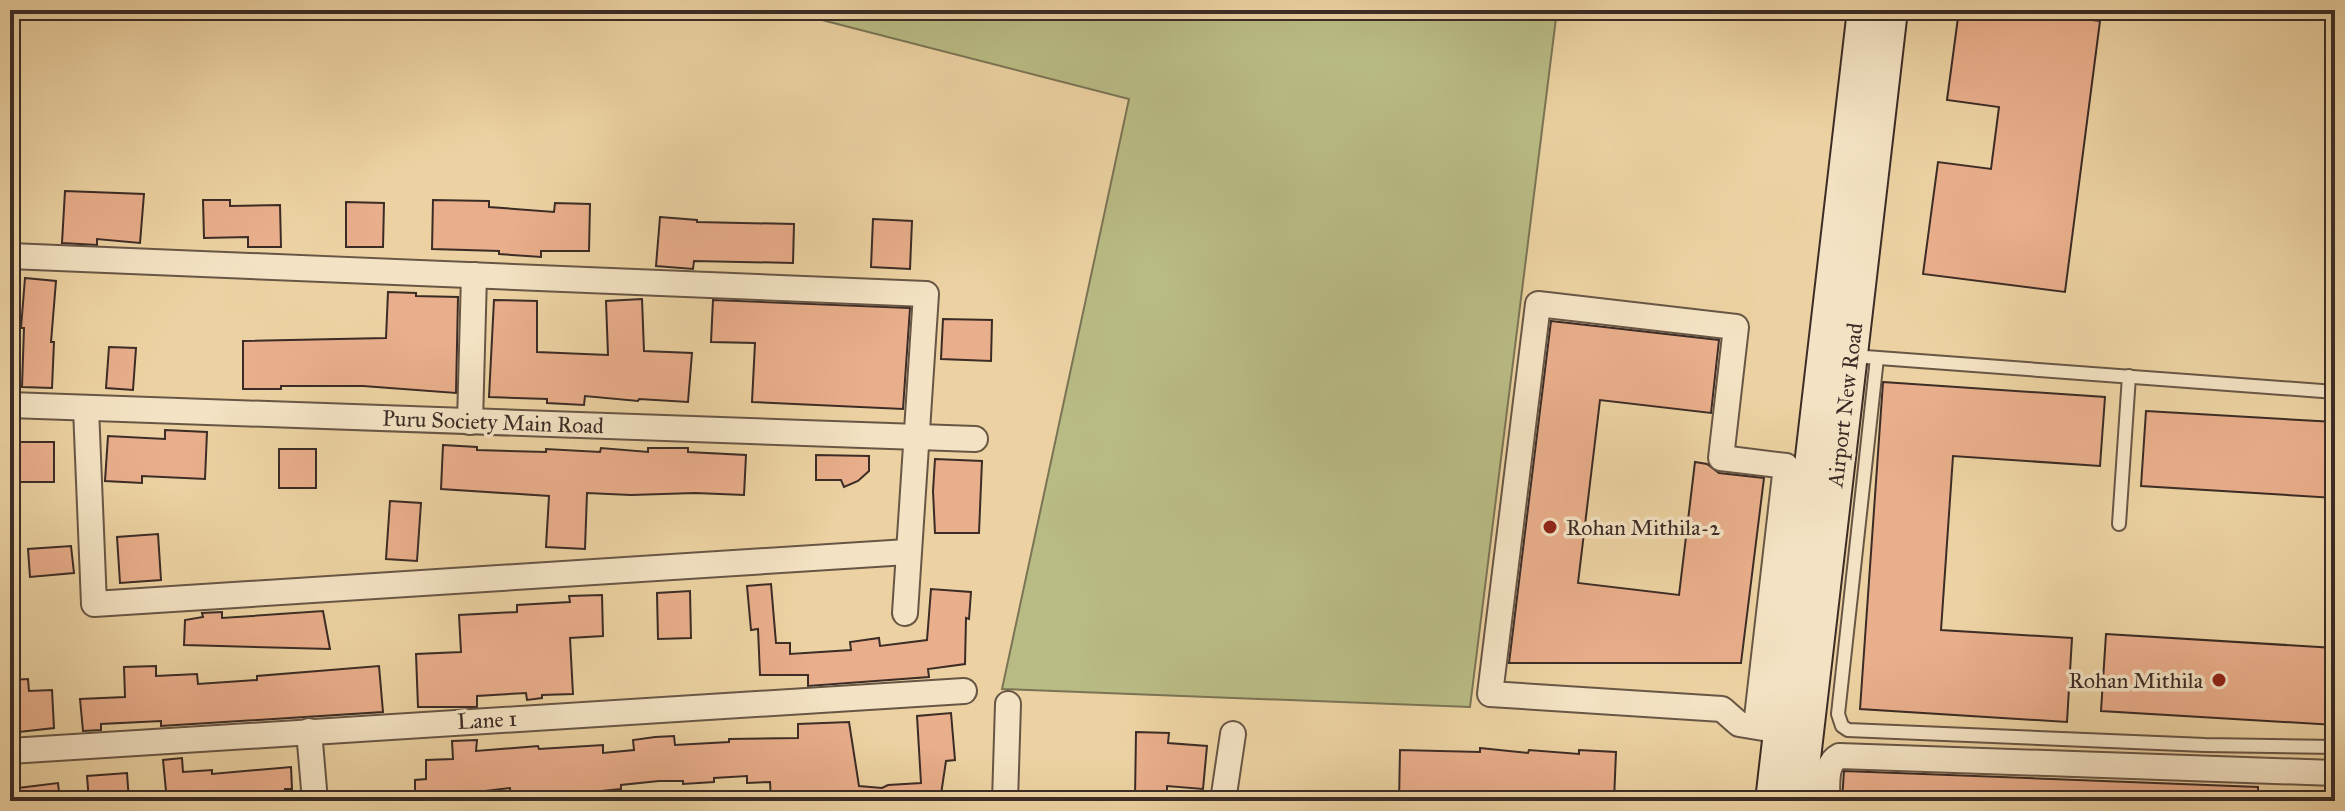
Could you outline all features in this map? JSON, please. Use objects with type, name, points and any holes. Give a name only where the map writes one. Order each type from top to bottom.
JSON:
[{"type":"main road","name":"Airport New Road","points":[[1772,801],[1768,728],[1850,356],[1864,10]]},
{"type":"main road","name":"Airport New Road","points":[[1799,801],[1891,10]]},
{"type":"street","points":[[10,256],[926,294],[905,613]]},
{"type":"street","points":[[470,422],[474,275]]},
{"type":"street","points":[[1538,304],[1736,327],[1721,458],[1786,466],[1768,728],[1739,724],[1722,709],[1490,694],[1538,304]]},
{"type":"street","name":"Puru Society Main Road","points":[[10,405],[975,439]]},
{"type":"street","points":[[86,408],[94,604],[907,552]]},
{"type":"street","name":"Lane 1","points":[[10,751],[964,691]]},
{"type":"street","points":[[1005,801],[1008,704]]},
{"type":"street","points":[[309,731],[315,801]]},
{"type":"street","points":[[1223,801],[1233,734]]},
{"type":"street","points":[[1827,801],[1829,765],[1839,756],[2335,773]]},
{"type":"lane","points":[[2335,392],[1850,356],[1838,714],[1842,726],[1848,730],[2205,745],[2335,747]]},
{"type":"lane","points":[[2119,524],[2129,376]]},
{"type":"green space","points":[[783,10],[1557,10],[1470,707],[1002,689],[1129,99]]},
{"type":"building","points":[[1959,10],[2015,10],[2100,21],[2065,292],[1923,274],[1938,162],[1991,169],[1999,107],[1947,100]]},
{"type":"building","points":[[65,191],[144,194],[140,243],[97,239],[97,245],[62,243]]},
{"type":"building","points":[[203,200],[230,200],[230,206],[280,205],[281,247],[248,247],[248,237],[204,238]]},
{"type":"building","points":[[433,200],[489,201],[489,207],[554,212],[555,203],[590,204],[589,251],[541,251],[541,257],[499,254],[499,251],[432,249]]},
{"type":"building","points":[[346,202],[384,203],[383,247],[346,247]]},
{"type":"building","points":[[660,217],[697,222],[794,224],[793,263],[694,261],[693,269],[656,266]]},
{"type":"building","points":[[873,219],[912,221],[910,269],[871,267]]},
{"type":"building","points":[[25,278],[56,281],[51,342],[54,342],[52,388],[22,387],[24,328],[21,328]]},
{"type":"building","points":[[388,292],[458,297],[456,393],[363,386],[243,389],[243,341],[386,338]]},
{"type":"building","points":[[642,299],[644,351],[692,353],[688,402],[585,396],[584,405],[547,403],[547,399],[489,397],[494,300],[537,301],[537,352],[608,355],[606,301]]},
{"type":"building","points":[[713,300],[910,308],[903,409],[752,402],[755,343],[711,342]]},
{"type":"building","points":[[943,319],[992,320],[991,361],[941,359]]},
{"type":"building","name":"Rohan Mithila-2","points":[[1551,321],[1719,340],[1711,413],[1600,400],[1578,583],[1679,595],[1695,462],[1707,464],[1719,473],[1764,478],[1741,663],[1509,663]]},
{"type":"building","points":[[109,347],[136,348],[133,390],[106,388]]},
{"type":"building","points":[[1883,382],[2105,397],[2100,466],[1953,456],[1941,630],[2072,638],[2067,722],[1860,709]]},
{"type":"building","points":[[2146,411],[2335,422],[2335,498],[2141,486]]},
{"type":"building","points":[[165,430],[207,432],[205,479],[142,476],[142,483],[105,481],[108,436],[165,439]]},
{"type":"building","points":[[10,442],[54,442],[54,482],[10,482]]},
{"type":"building","points":[[443,445],[477,447],[477,450],[546,452],[546,449],[600,452],[601,448],[648,452],[648,448],[688,448],[688,452],[746,455],[744,495],[587,493],[585,549],[546,547],[549,496],[441,489]]},
{"type":"building","points":[[279,449],[316,449],[316,488],[279,488]]},
{"type":"building","points":[[816,455],[869,456],[869,471],[858,481],[844,487],[841,480],[816,480]]},
{"type":"building","points":[[935,459],[982,461],[979,533],[935,533]]},
{"type":"building","points":[[390,501],[421,503],[417,561],[386,559]]},
{"type":"building","points":[[158,534],[161,580],[120,583],[117,537]]},
{"type":"building","points":[[71,546],[74,573],[30,577],[28,549]]},
{"type":"building","points":[[771,584],[776,643],[790,643],[790,654],[851,650],[850,642],[879,638],[880,646],[927,640],[931,589],[971,592],[969,619],[966,618],[965,664],[928,669],[929,677],[808,686],[808,675],[760,675],[758,629],[751,630],[747,586]]},
{"type":"building","points":[[690,591],[691,638],[658,639],[657,593]]},
{"type":"building","points":[[602,595],[603,636],[570,638],[573,694],[542,695],[542,698],[527,700],[526,693],[477,696],[477,707],[418,707],[416,654],[461,652],[459,615],[517,612],[517,605],[570,602],[569,596]]},
{"type":"building","points":[[323,611],[330,649],[184,645],[185,620],[203,617],[202,613],[222,612],[222,618]]},
{"type":"building","name":"Rohan Mithila","points":[[2106,634],[2335,648],[2335,725],[2101,711]]},
{"type":"building","points":[[156,666],[156,676],[197,674],[198,684],[379,666],[383,712],[161,726],[161,721],[101,724],[101,730],[83,731],[80,699],[125,697],[124,667]]},
{"type":"building","points":[[28,679],[29,691],[52,690],[54,728],[10,733],[10,680]]},
{"type":"building","points":[[951,713],[955,760],[946,761],[940,801],[771,801],[770,782],[747,783],[747,776],[714,778],[714,782],[683,784],[683,781],[659,781],[621,785],[621,789],[543,797],[543,800],[511,801],[510,788],[461,794],[461,798],[415,800],[415,780],[426,779],[426,760],[453,759],[452,741],[477,740],[476,751],[603,745],[603,753],[634,750],[633,740],[655,737],[674,736],[675,745],[729,742],[729,739],[798,738],[798,724],[849,722],[859,786],[882,788],[921,783],[917,716]]},
{"type":"building","points":[[1136,732],[1169,733],[1168,743],[1207,746],[1203,789],[1167,786],[1167,799],[1135,798]]},
{"type":"building","points":[[1480,748],[1528,753],[1529,750],[1579,754],[1579,750],[1616,752],[1614,801],[1399,801],[1400,750],[1480,752]]},
{"type":"building","points":[[182,758],[183,772],[212,770],[212,774],[291,767],[292,789],[285,789],[286,801],[167,801],[163,760]]},
{"type":"building","points":[[1844,771],[2258,787],[2258,801],[2105,801],[2105,798],[2073,797],[2073,801],[1842,801]]},
{"type":"building","points":[[127,773],[129,801],[89,801],[87,776]]},
{"type":"building","points":[[58,783],[60,801],[10,801],[10,789]]},
{"type":"place","name":"Rohan Mithila-2","points":[[1550,527]]},
{"type":"place","name":"Rohan Mithila","points":[[2219,680]]}]
